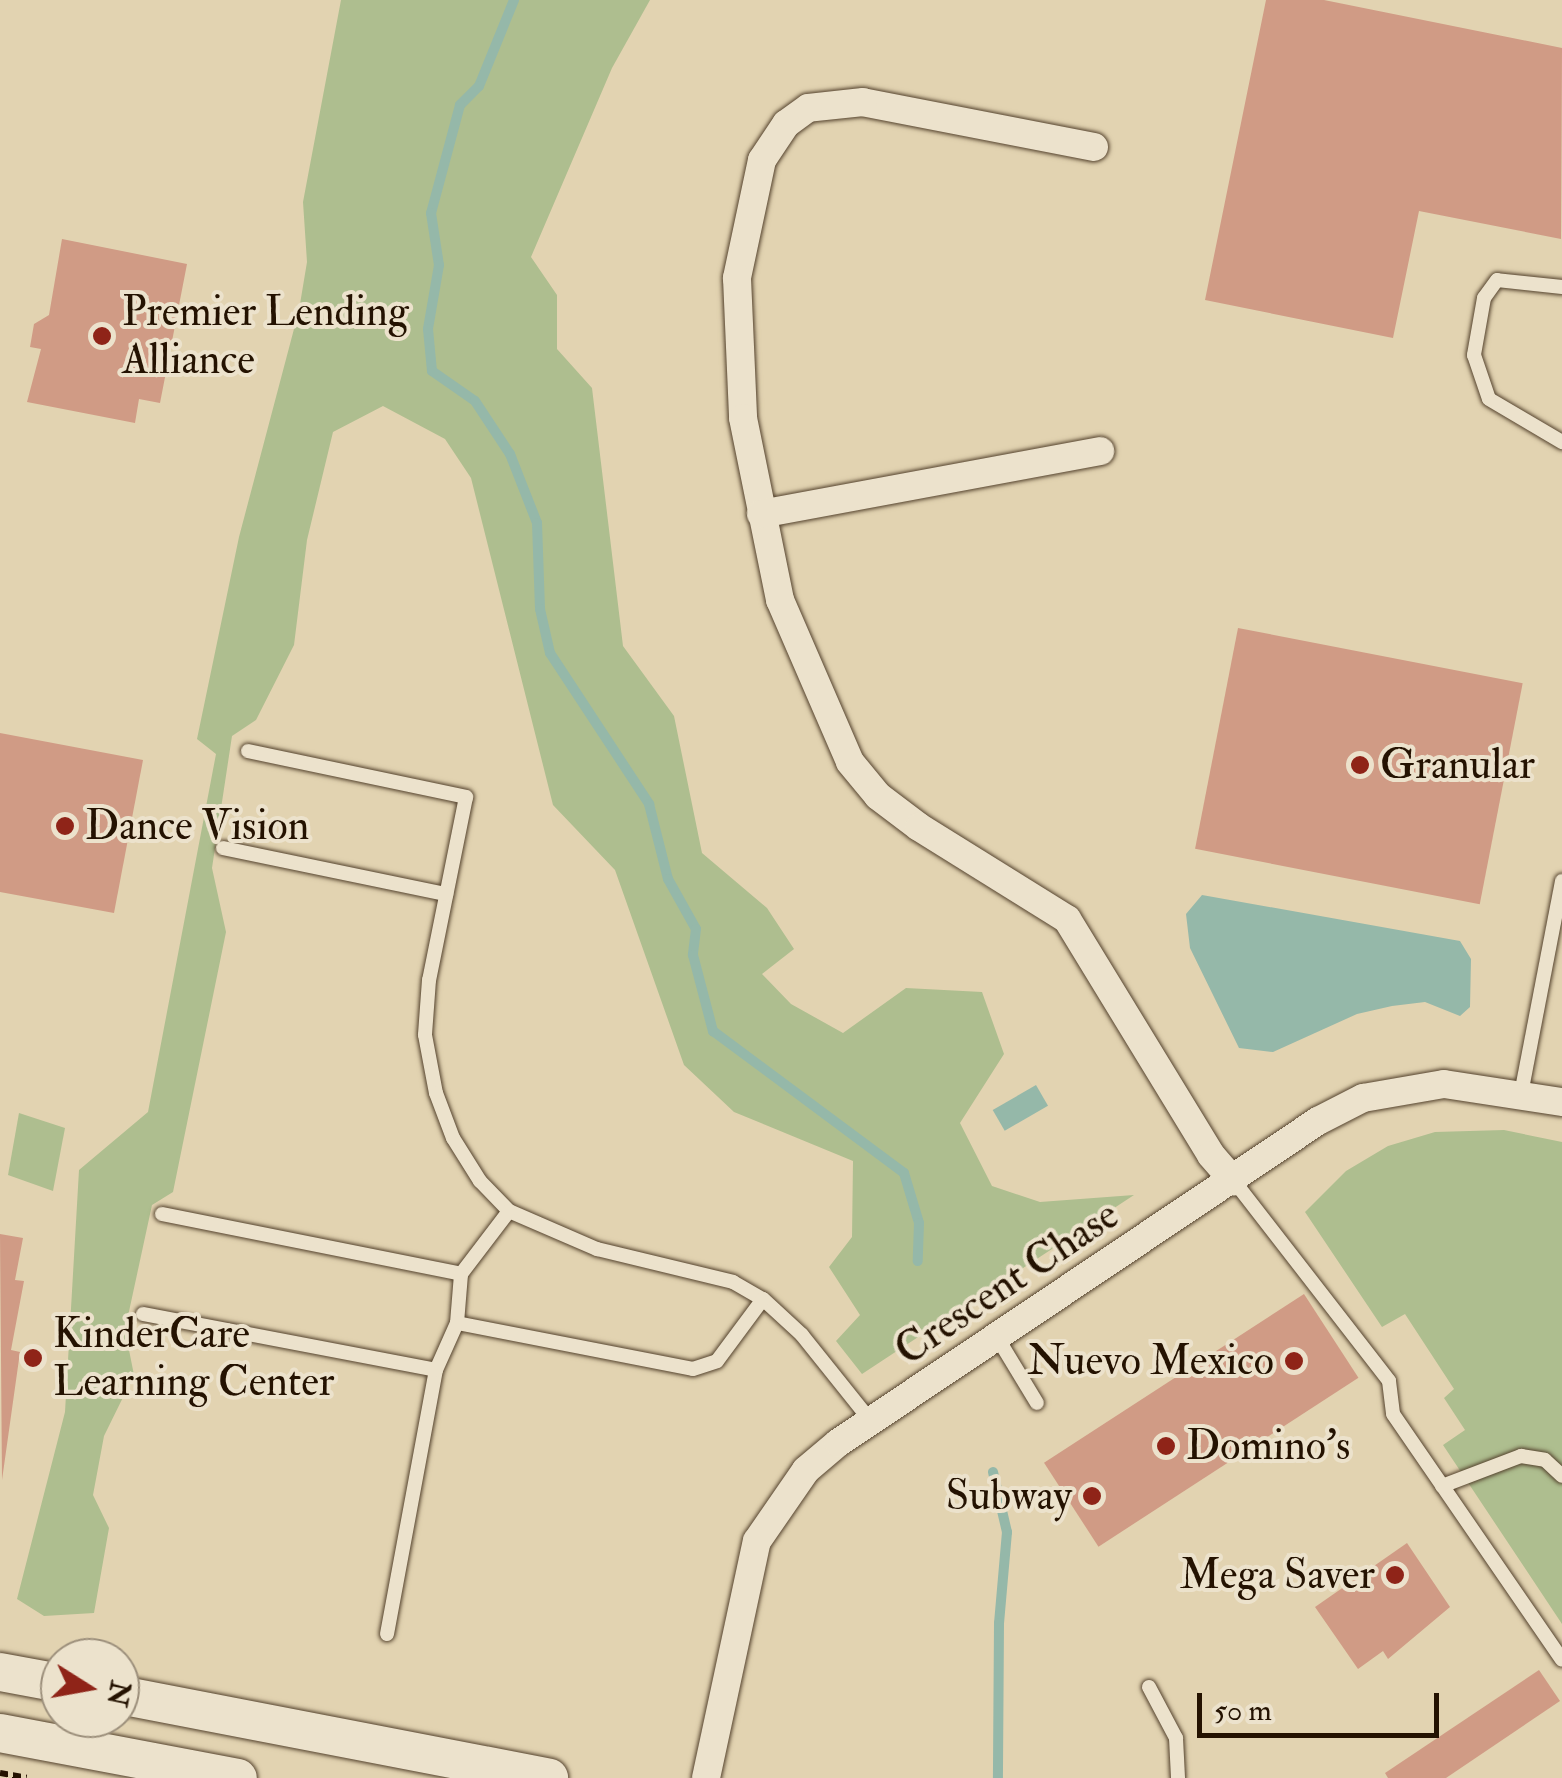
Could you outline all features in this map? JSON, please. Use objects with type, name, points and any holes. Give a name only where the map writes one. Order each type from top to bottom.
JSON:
[{"type":"main road","points":[[0,1672],[40,1680]]},
{"type":"main road","points":[[140,1699],[549,1778]]},
{"type":"main road","points":[[0,1732],[238,1778]]},
{"type":"street","points":[[1094,147],[863,102],[822,104],[786,124],[762,160],[737,278],[735,341],[761,514],[786,616],[850,762],[878,796],[920,828],[1066,919],[1212,1155],[1234,1181]]},
{"type":"street","points":[[761,514],[1100,451]]},
{"type":"street","name":"Crescent Chase","points":[[706,1778],[757,1541],[806,1470],[871,1421],[1234,1181],[1318,1121],[1363,1098],[1444,1084],[1562,1102]]},
{"type":"lane","points":[[1562,287],[1498,280],[1484,298],[1474,355],[1489,399],[1562,442]]},
{"type":"lane","points":[[248,751],[466,798],[446,894],[426,1035],[436,1093],[453,1138],[509,1211],[597,1249],[733,1282],[763,1299],[802,1335],[871,1421]]},
{"type":"lane","points":[[223,848],[446,894]]},
{"type":"lane","points":[[1521,1094],[1562,881]]},
{"type":"lane","points":[[1234,1181],[1389,1381],[1394,1414],[1562,1660]]},
{"type":"lane","points":[[387,1634],[436,1370],[457,1324],[461,1274],[509,1211]]},
{"type":"lane","points":[[162,1214],[461,1274]]},
{"type":"lane","points":[[457,1324],[694,1369],[717,1362],[763,1299]]},
{"type":"lane","points":[[143,1314],[436,1370]]},
{"type":"lane","points":[[998,1337],[1037,1403]]},
{"type":"lane","points":[[1442,1486],[1521,1456],[1545,1460],[1562,1476]]},
{"type":"lane","points":[[1149,1687],[1176,1738],[1178,1778]]},
{"type":"path","points":[[0,1773],[27,1778]]},
{"type":"green space","points":[[341,0],[650,0],[612,68],[531,257],[557,295],[557,349],[592,388],[623,646],[674,716],[702,853],[767,908],[794,949],[762,974],[791,1004],[843,1033],[906,988],[982,992],[1004,1054],[960,1123],[992,1186],[1040,1202],[1134,1195],[862,1374],[836,1341],[860,1315],[829,1267],[852,1237],[853,1161],[734,1112],[684,1065],[615,870],[553,805],[471,478],[445,439],[383,406],[333,432],[307,540],[294,645],[256,720],[232,736],[212,868],[226,932],[173,1192],[152,1205],[125,1330],[134,1375],[104,1436],[93,1495],[109,1528],[94,1613],[44,1616],[17,1599],[65,1412],[79,1170],[148,1112],[216,754],[197,739],[239,537],[299,310],[307,262],[303,202]]},
{"type":"green space","points":[[19,1113],[65,1128],[53,1191],[8,1175]]},
{"type":"green space","points":[[1504,1130],[1562,1142],[1562,1624],[1443,1445],[1465,1430],[1444,1398],[1454,1389],[1405,1314],[1382,1327],[1305,1212],[1346,1171],[1388,1146],[1435,1132]]},
{"type":"shaded area","points":[[1202,895],[1460,941],[1471,959],[1470,1007],[1460,1016],[1425,1002],[1392,1006],[1357,1014],[1273,1052],[1239,1048],[1190,948],[1186,914]]},
{"type":"shaded area","points":[[1036,1085],[1048,1106],[1005,1131],[993,1110]]},
{"type":"building","points":[[1266,0],[1324,0],[1562,48],[1561,239],[1419,211],[1393,338],[1205,300]]},
{"type":"building","name":"Premier Lending Alliance","points":[[62,239],[187,264],[160,403],[139,399],[135,423],[27,402],[41,349],[30,347],[34,324],[49,315]]},
{"type":"building","name":"Granular","points":[[1238,628],[1523,683],[1480,904],[1195,849]]},
{"type":"building","name":"Dance Vision","points":[[0,733],[143,760],[114,913],[0,892]]},
{"type":"building","points":[[0,1234],[23,1238],[15,1280],[24,1281],[11,1350],[20,1352],[2,1480]]},
{"type":"building","points":[[1304,1294],[1358,1378],[1098,1547],[1044,1463]]},
{"type":"building","name":"Mega Saver","points":[[1407,1543],[1450,1607],[1388,1659],[1383,1651],[1358,1669],[1315,1607]]},
{"type":"building","points":[[1539,1670],[1560,1701],[1446,1778],[1388,1778],[1385,1773]]},
{"type":"waterway","points":[[514,0],[479,86],[460,105],[431,213],[439,265],[428,329],[432,371],[475,401],[510,454],[537,523],[540,609],[550,653],[649,804],[668,879],[696,929],[693,955],[713,1031],[904,1173],[919,1223],[918,1261]]},
{"type":"waterway","points":[[993,1472],[1007,1532],[999,1623],[998,1778]]},
{"type":"place","name":"Premier Lending Alliance","points":[[102,336]]},
{"type":"place","name":"Granular","points":[[1360,765]]},
{"type":"place","name":"Dance Vision","points":[[65,826]]},
{"type":"place","name":"KinderCare Learning Center","points":[[33,1358]]},
{"type":"place","name":"Nuevo Mexico","points":[[1294,1361]]},
{"type":"place","name":"Domino's","points":[[1166,1446]]},
{"type":"place","name":"Subway","points":[[1092,1496]]},
{"type":"place","name":"Mega Saver","points":[[1395,1575]]}]
